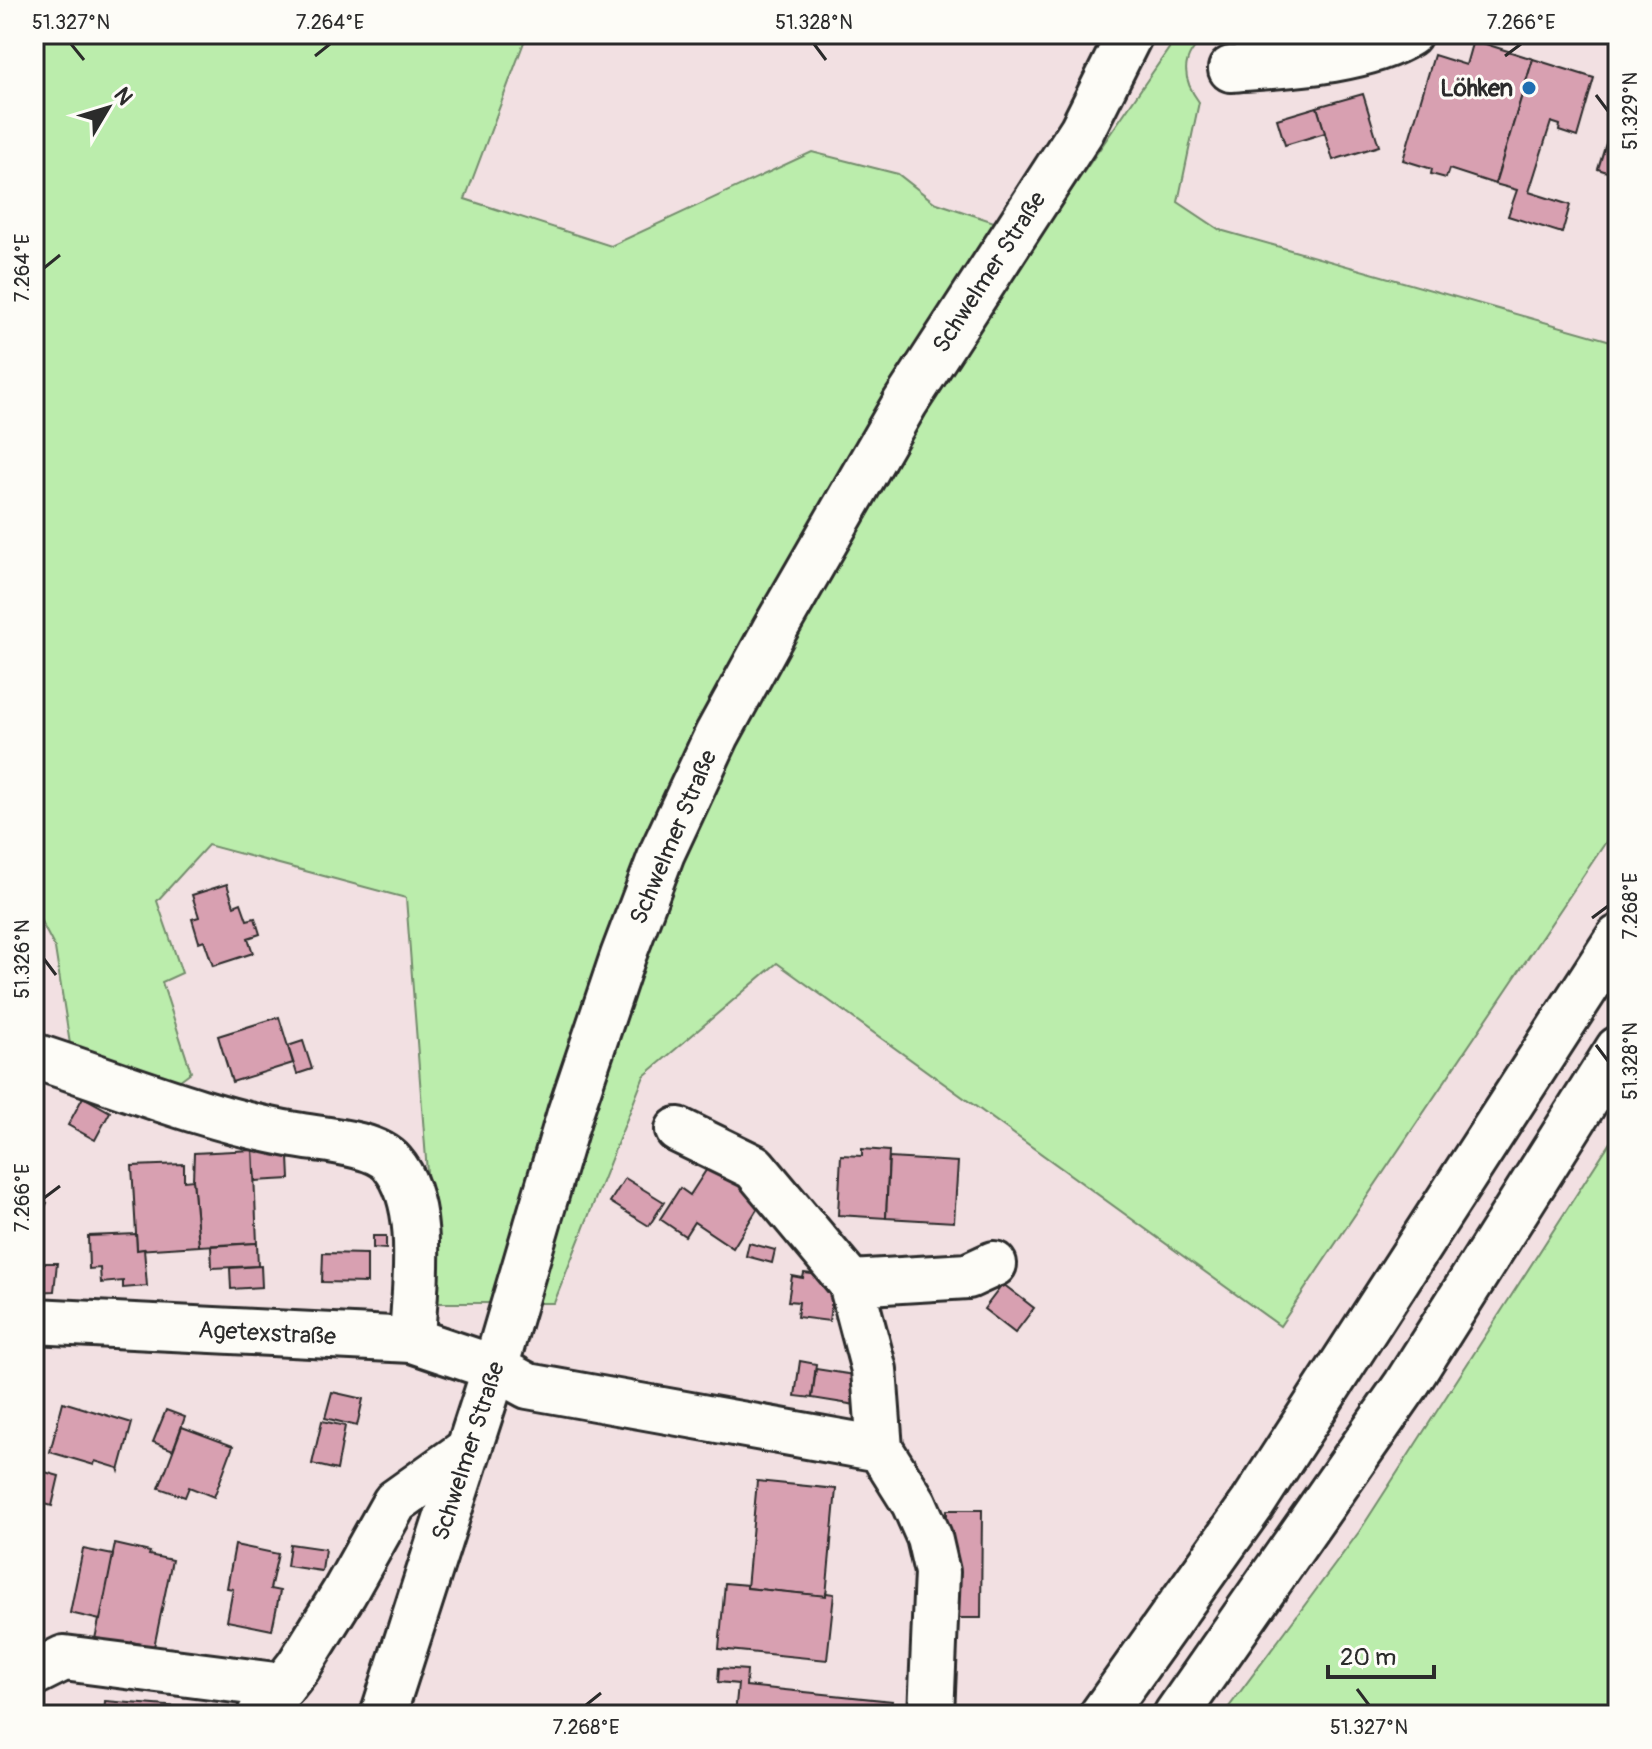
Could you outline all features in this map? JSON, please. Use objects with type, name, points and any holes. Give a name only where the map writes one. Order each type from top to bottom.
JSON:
[{"type":"main road","name":"Schwelmer Straße","points":[[383,1715],[495,1368],[570,1113],[623,956],[662,853],[717,735],[905,403],[1082,130],[1130,34]]},
{"type":"main road","points":[[1231,69],[1333,58],[1390,46],[1409,34]]},
{"type":"main road","points":[[1102,1715],[1253,1503],[1618,938]]},
{"type":"main road","points":[[1176,1715],[1406,1385],[1618,1049]]},
{"type":"main road","points":[[34,1056],[260,1129],[373,1150],[391,1162],[407,1185],[416,1233],[412,1340]]},
{"type":"main road","points":[[678,1130],[754,1167],[851,1283],[874,1370],[880,1449],[914,1503],[929,1537],[937,1572],[931,1715]]},
{"type":"main road","points":[[851,1283],[968,1276],[994,1264]]},
{"type":"main road","name":"Agetexstraße","points":[[34,1321],[412,1340],[495,1368],[528,1386],[880,1449]]},
{"type":"main road","points":[[34,1673],[64,1658],[272,1700],[344,1593],[395,1502],[468,1450]]},
{"type":"green space","points":[[34,34],[527,34],[465,199],[611,246],[812,152],[898,174],[934,202],[1039,237],[1179,34],[1210,34],[1194,49],[1186,65],[1188,83],[1199,102],[1178,202],[1220,230],[1618,343],[1618,824],[1280,1326],[777,963],[644,1076],[554,1303],[437,1303],[406,898],[208,845],[157,901],[182,973],[162,982],[191,1072],[171,1087],[72,1057],[55,948],[34,908]]},
{"type":"green space","points":[[1618,1130],[1618,1715],[1223,1715],[1359,1532]]},
{"type":"building","points":[[1273,34],[1343,34],[1331,38],[1293,40]]},
{"type":"building","points":[[1473,40],[1533,59],[1495,184],[1449,169],[1446,178],[1431,174],[1432,169],[1403,160],[1434,55],[1466,65]]},
{"type":"building","points":[[1533,59],[1594,78],[1577,137],[1559,131],[1560,125],[1551,122],[1529,192],[1570,205],[1562,233],[1508,216],[1517,190],[1495,184]]},
{"type":"building","points":[[1363,94],[1379,146],[1333,160],[1317,107]]},
{"type":"building","points":[[1618,105],[1618,168],[1616,175],[1598,169]]},
{"type":"building","points":[[1317,107],[1325,133],[1285,145],[1277,119]]},
{"type":"building","points":[[227,884],[234,906],[241,903],[247,920],[255,918],[260,934],[248,938],[253,953],[213,966],[204,940],[199,942],[192,919],[199,917],[192,895]]},
{"type":"building","points":[[279,1017],[293,1063],[232,1082],[218,1036]]},
{"type":"building","points":[[303,1041],[312,1069],[297,1074],[288,1046]]},
{"type":"building","points":[[83,1097],[110,1112],[95,1140],[68,1125]]},
{"type":"building","points":[[862,1149],[889,1151],[886,1218],[838,1215],[841,1155],[862,1156]]},
{"type":"building","points":[[253,1150],[289,1157],[290,1179],[255,1181]]},
{"type":"building","points":[[253,1150],[257,1243],[199,1246],[193,1180],[194,1153]]},
{"type":"building","points":[[889,1158],[958,1162],[954,1222],[886,1218]]},
{"type":"building","points":[[184,1164],[184,1181],[193,1180],[199,1246],[137,1250],[132,1166]]},
{"type":"building","points":[[710,1164],[764,1198],[733,1248],[694,1222],[685,1236],[660,1219],[680,1188],[690,1195]]},
{"type":"building","points":[[625,1178],[664,1202],[649,1226],[610,1202]]},
{"type":"building","points":[[34,1196],[47,1203],[34,1227]]},
{"type":"building","points":[[136,1234],[137,1250],[144,1249],[147,1286],[123,1288],[123,1281],[101,1283],[100,1268],[89,1269],[88,1236]]},
{"type":"building","points":[[373,1236],[386,1236],[386,1249],[373,1248]]},
{"type":"building","points":[[257,1243],[258,1266],[212,1268],[211,1246]]},
{"type":"building","points":[[749,1243],[775,1250],[772,1263],[746,1256]]},
{"type":"building","points":[[323,1253],[367,1254],[367,1283],[322,1282]]},
{"type":"building","points":[[34,1263],[57,1263],[54,1291],[34,1292]]},
{"type":"building","points":[[261,1266],[262,1287],[231,1289],[230,1268]]},
{"type":"building","points":[[804,1273],[835,1277],[829,1321],[797,1317],[799,1302],[788,1301],[792,1276],[803,1278]]},
{"type":"building","points":[[1003,1284],[1034,1308],[1015,1333],[984,1309]]},
{"type":"building","points":[[800,1361],[816,1364],[812,1398],[795,1396]]},
{"type":"building","points":[[816,1369],[861,1376],[856,1405],[812,1398]]},
{"type":"building","points":[[332,1392],[363,1399],[357,1426],[325,1418]]},
{"type":"building","points":[[63,1402],[132,1423],[119,1471],[95,1461],[94,1465],[50,1452]]},
{"type":"building","points":[[166,1410],[185,1417],[173,1450],[153,1442]]},
{"type":"building","points":[[322,1421],[345,1426],[337,1470],[312,1464]]},
{"type":"building","points":[[182,1427],[233,1446],[214,1497],[189,1487],[185,1497],[159,1488]]},
{"type":"building","points":[[34,1469],[59,1476],[52,1506],[34,1501]]},
{"type":"building","points":[[757,1481],[836,1489],[826,1596],[747,1588]]},
{"type":"building","points":[[947,1510],[982,1510],[981,1618],[946,1618]]},
{"type":"building","points":[[115,1544],[172,1560],[154,1647],[95,1639]]},
{"type":"building","points":[[290,1544],[325,1549],[322,1571],[287,1566]]},
{"type":"building","points":[[235,1545],[278,1554],[270,1589],[280,1591],[272,1630],[227,1621],[233,1589],[227,1588]]},
{"type":"building","points":[[83,1549],[113,1555],[100,1620],[70,1613]]},
{"type":"building","points":[[725,1583],[826,1596],[826,1593],[834,1594],[827,1660],[719,1649]]},
{"type":"building","points":[[719,1668],[747,1670],[746,1686],[892,1701],[890,1715],[735,1715],[738,1684],[718,1682]]},
{"type":"building","points":[[105,1701],[179,1707],[178,1715],[104,1715]]},
{"type":"place","name":"Löhken","points":[[1529,88]]}]
